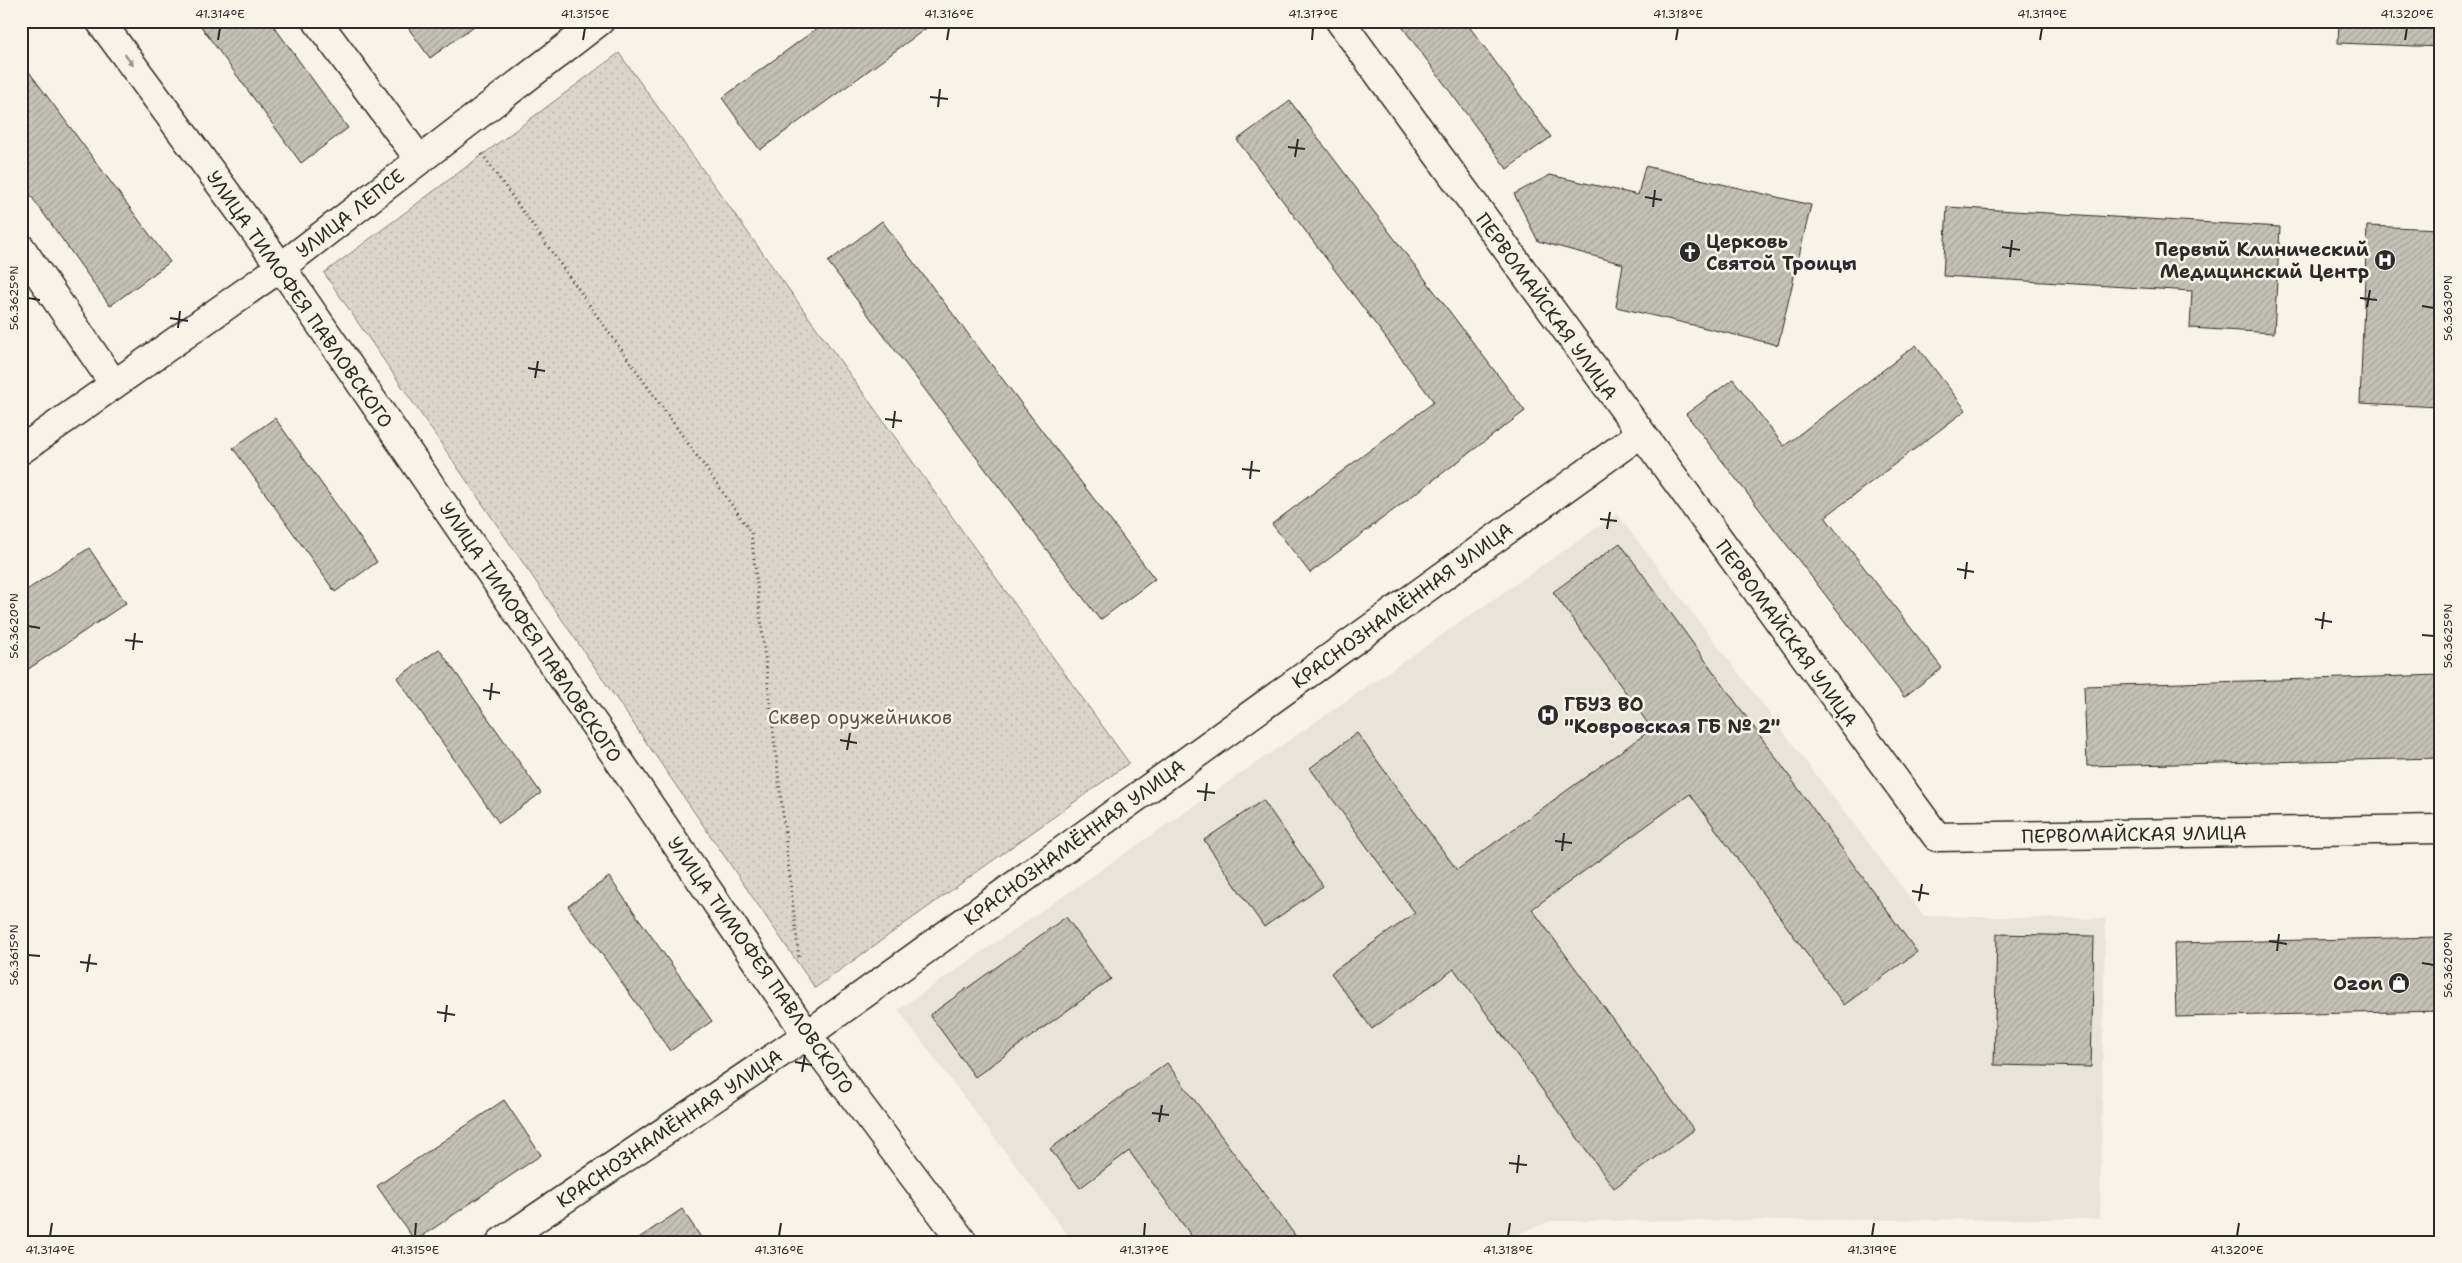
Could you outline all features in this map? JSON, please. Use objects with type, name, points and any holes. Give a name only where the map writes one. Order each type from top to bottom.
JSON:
[{"type":"street","name":"УЛИЦА ТИМОФЕЯ ПАВЛОВСКОГО","points":[[100,21],[280,267],[807,1034],[963,1242]]},
{"type":"street","points":[[317,21],[420,160]]},
{"type":"street","name":"УЛИЦА ЛЕПСЕ","points":[[21,450],[280,267],[600,21]]},
{"type":"street","name":"ПЕРВОМАЙСКАЯ УЛИЦА","points":[[1340,21],[1640,434],[1937,837],[2441,829]]},
{"type":"street","points":[[21,248],[114,384]]},
{"type":"street","name":"КРАСНОЗНАМЁННАЯ УЛИЦА","points":[[501,1242],[807,1034],[1640,434]]},
{"type":"path","points":[[462,127],[751,532],[799,966]]},
{"type":"shaded area","name":"ГБУЗ ВО \"Ковровская ГБ № 2\"","points":[[1617,514],[1924,916],[2105,919],[2100,1219],[1551,1221],[1498,1242],[1073,1242],[898,1010]]},
{"type":"green space","name":"Сквер оружейников","points":[[619,53],[1129,763],[815,988],[324,273]]},
{"type":"building","points":[[197,21],[270,21],[348,128],[301,163]]},
{"type":"building","points":[[403,21],[481,21],[430,58]]},
{"type":"building","points":[[827,21],[936,21],[760,150],[722,98]]},
{"type":"building","points":[[1398,21],[1465,21],[1551,137],[1507,169]]},
{"type":"building","points":[[2339,21],[2441,21],[2441,47],[2338,43]]},
{"type":"building","points":[[21,61],[170,262],[110,306],[21,182]]},
{"type":"building","points":[[1290,101],[1525,411],[1310,573],[1272,524],[1434,402],[1237,140]]},
{"type":"building","name":"Церковь Святой Троицы","points":[[1645,166],[1811,205],[1778,345],[1616,307],[1623,264],[1538,241],[1514,194],[1550,175],[1638,195]]},
{"type":"building","points":[[1947,207],[2280,227],[2274,333],[2190,328],[2192,291],[1943,276]]},
{"type":"building","points":[[882,221],[1155,579],[1100,620],[828,262]]},
{"type":"building","points":[[2367,226],[2441,229],[2439,407],[2360,403]]},
{"type":"building","points":[[1916,345],[1966,410],[1825,517],[1942,668],[1904,697],[1686,414],[1733,379],[1784,446]]},
{"type":"building","points":[[275,418],[377,562],[335,592],[233,448]]},
{"type":"building","points":[[1620,543],[1917,952],[1844,1005],[1690,794],[1532,909],[1694,1130],[1614,1188],[1454,969],[1372,1029],[1331,973],[1415,913],[1310,768],[1357,733],[1457,870],[1652,729],[1553,592]]},
{"type":"building","points":[[89,548],[126,603],[21,674],[21,594]]},
{"type":"building","points":[[439,649],[541,793],[499,823],[397,678]]},
{"type":"building","points":[[2441,675],[2441,758],[2087,766],[2084,686]]},
{"type":"building","points":[[1263,800],[1323,886],[1264,927],[1204,840]]},
{"type":"building","points":[[609,877],[712,1021],[670,1051],[568,906]]},
{"type":"building","points":[[1066,917],[1111,979],[975,1077],[930,1015]]},
{"type":"building","points":[[1997,934],[2094,936],[2091,1067],[1994,1065]]},
{"type":"building","points":[[2441,937],[2441,1011],[2176,1017],[2174,943]]},
{"type":"building","points":[[1167,1063],[1300,1242],[1196,1242],[1129,1151],[1080,1188],[1050,1149]]},
{"type":"building","points":[[504,1100],[541,1155],[415,1241],[377,1186]]},
{"type":"building","points":[[682,1209],[704,1242],[633,1242]]},
{"type":"place","name":"Церковь Святой Троицы","points":[[1690,252]]},
{"type":"place","name":"Первый Клинический Медицинский Центр","points":[[2385,260]]},
{"type":"place","name":"ГБУЗ ВО \"Ковровская ГБ № 2\"","points":[[1548,715]]},
{"type":"place","name":"Ozon","points":[[2399,983]]}]
